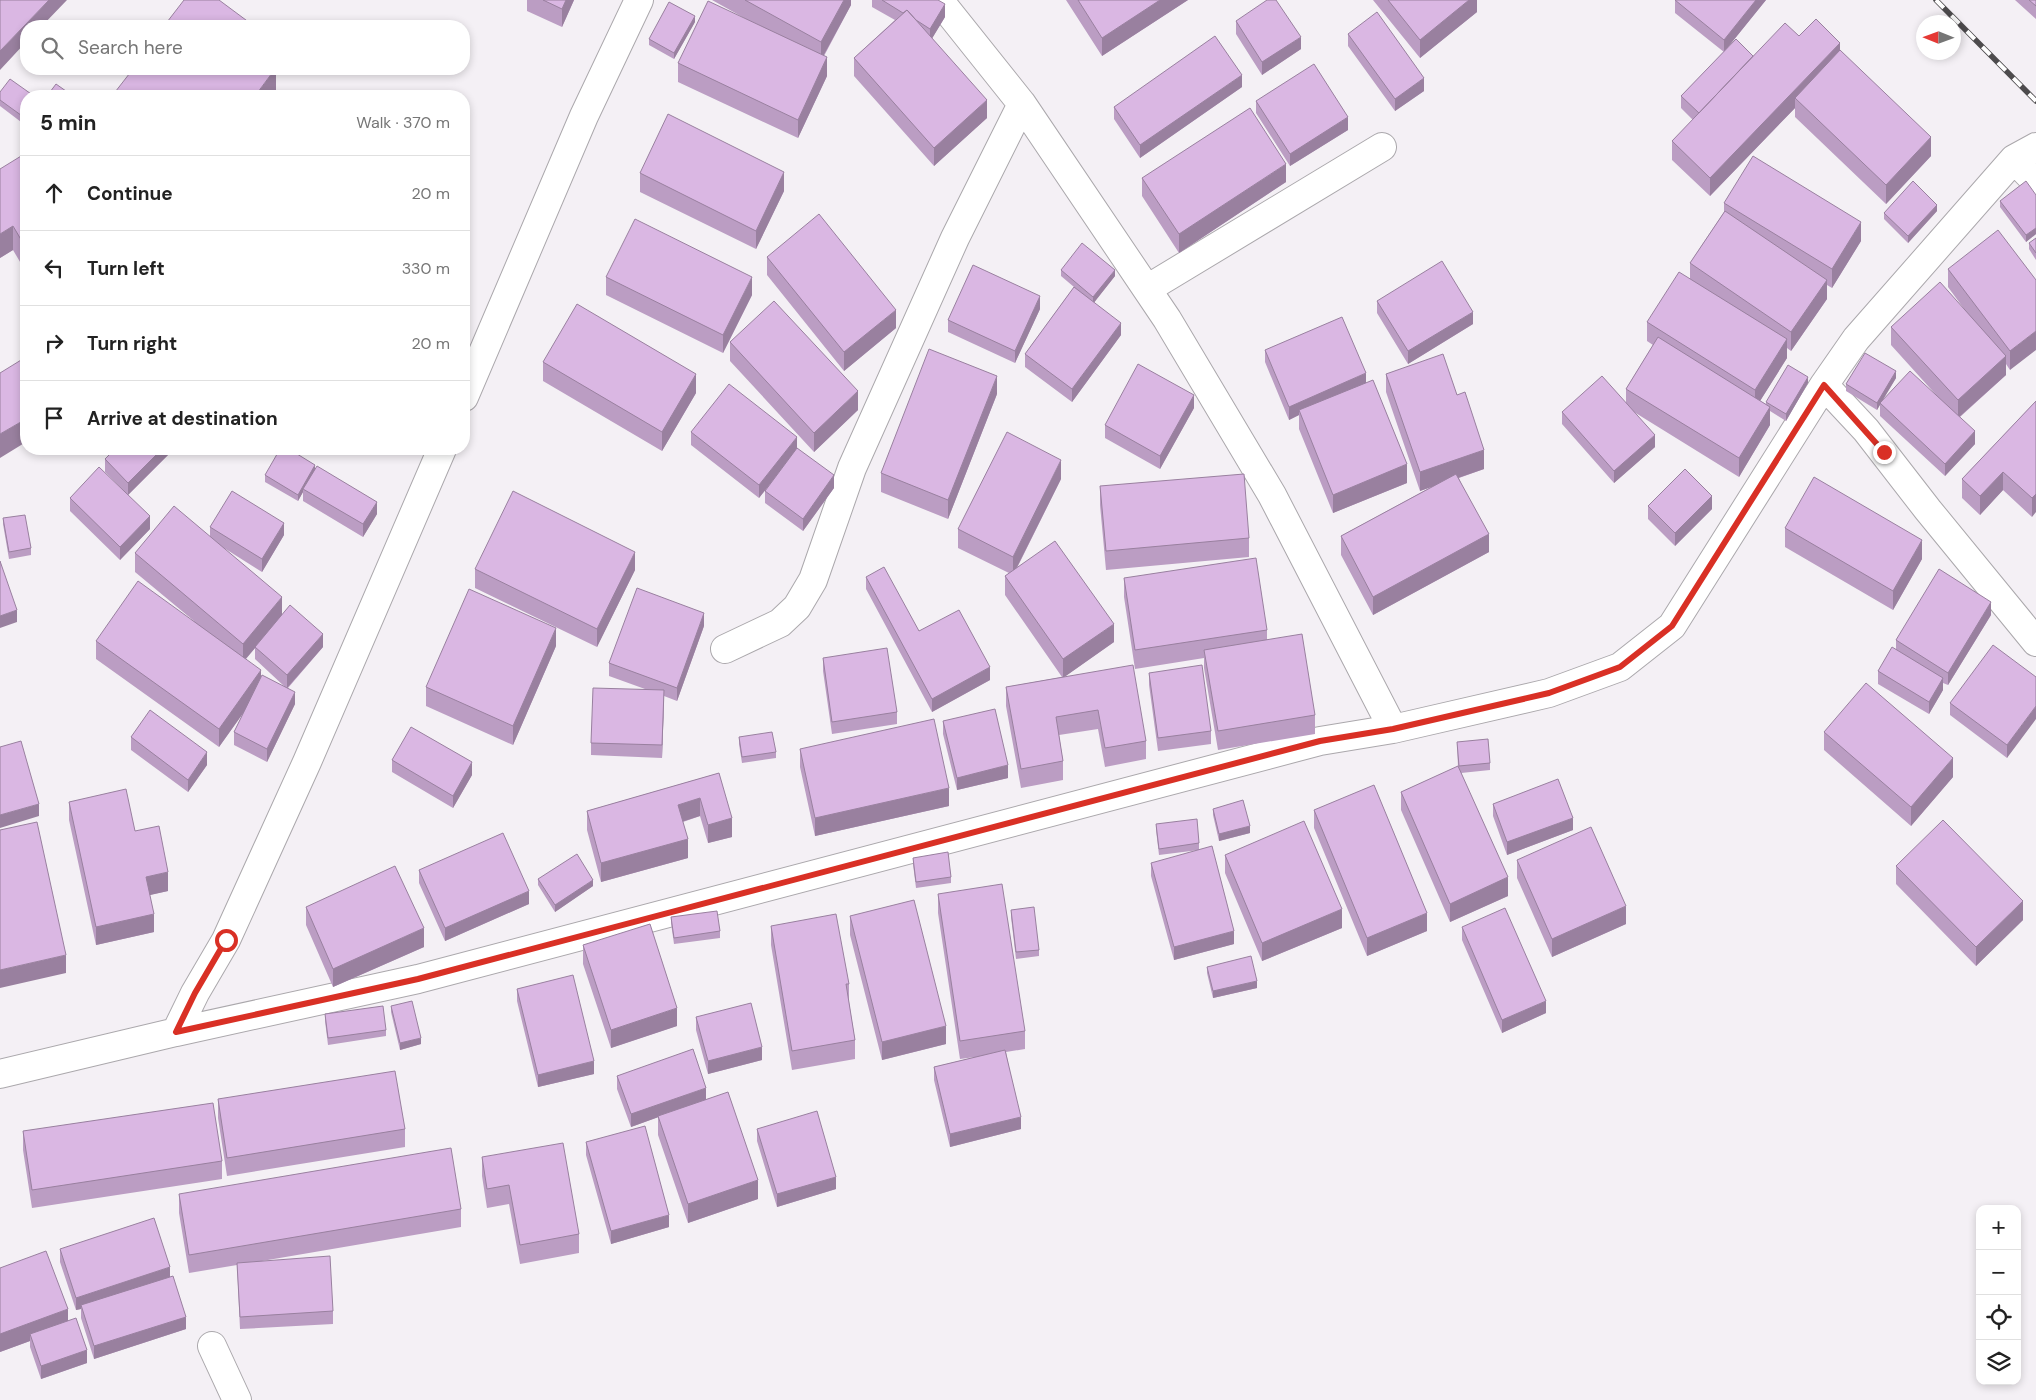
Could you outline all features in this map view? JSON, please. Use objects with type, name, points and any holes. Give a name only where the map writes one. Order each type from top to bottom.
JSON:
[{"type":"street","points":[[470,383],[584,116],[639,0]]},
{"type":"street","points":[[939,0],[1022,104],[1167,319],[1272,495],[1393,729]]},
{"type":"street","points":[[726,649],[780,623],[797,607],[813,580],[856,459],[954,238],[1022,104]]},
{"type":"street","points":[[1147,289],[1382,147]]},
{"type":"street","points":[[0,1074],[176,1032],[418,979],[1320,741],[1393,729],[1549,693],[1620,667],[1672,626],[1824,385],[1856,339],[2025,153],[2036,182]]},
{"type":"street","points":[[1824,385],[1866,430],[1928,510],[2036,642]]},
{"type":"street","points":[[176,1032],[195,993],[226,940],[307,762],[439,455]]},
{"type":"street","points":[[212,1346],[236,1400]]},
{"type":"building","points":[[0,0],[49,0],[30,20],[20,20],[20,30],[0,51]]},
{"type":"building","points":[[184,0],[219,0],[246,20],[169,20]]},
{"type":"building","points":[[543,0],[566,0],[562,9]]},
{"type":"building","points":[[745,0],[844,0],[821,42]]},
{"type":"building","points":[[882,0],[938,0],[945,4],[930,29],[916,20],[907,10],[903,13]]},
{"type":"building","points":[[1078,0],[1160,0],[1102,38]]},
{"type":"building","points":[[1267,0],[1276,0],[1301,37],[1262,62],[1236,21]]},
{"type":"building","points":[[1388,0],[1469,0],[1420,40]]},
{"type":"building","points":[[1675,0],[1756,0],[1724,40]]},
{"type":"building","points":[[2029,0],[2036,0],[2036,6]]},
{"type":"building","points":[[708,1],[827,57],[798,120],[678,63]]},
{"type":"building","points":[[669,2],[695,16],[674,53],[649,39]]},
{"type":"building","points":[[907,10],[987,100],[934,148],[854,58]]},
{"type":"building","points":[[1377,12],[1424,78],[1395,99],[1348,34]]},
{"type":"building","points":[[1816,19],[1840,43],[1710,178],[1672,141],[1785,23],[1799,36]]},
{"type":"building","points":[[1215,36],[1242,75],[1140,145],[1114,107]]},
{"type":"building","points":[[1736,39],[1753,56],[1699,113],[1681,96]]},
{"type":"building","points":[[1840,50],[1931,137],[1886,185],[1795,98]]},
{"type":"building","points":[[1314,64],[1348,117],[1290,154],[1256,101]]},
{"type":"building","points":[[128,75],[271,75],[259,90],[117,90]]},
{"type":"building","points":[[10,79],[26,90],[20,90],[20,114],[0,100],[0,92]]},
{"type":"building","points":[[56,84],[64,90],[52,90]]},
{"type":"building","points":[[1250,108],[1286,164],[1179,234],[1142,178]]},
{"type":"building","points":[[668,114],[784,172],[756,231],[640,173]]},
{"type":"building","points":[[1753,156],[1861,222],[1832,269],[1724,203]]},
{"type":"building","points":[[20,157],[20,238],[13,226],[0,234],[0,169]]},
{"type":"building","points":[[1913,181],[1937,205],[1908,236],[1884,213]]},
{"type":"building","points":[[2026,181],[2036,195],[2036,228],[2026,235],[2000,201]]},
{"type":"building","points":[[1725,211],[1827,280],[1791,332],[1690,263]]},
{"type":"building","points":[[819,214],[896,310],[844,352],[767,257]]},
{"type":"building","points":[[635,219],[752,277],[723,335],[606,277]]},
{"type":"building","points":[[1998,230],[2036,280],[2036,331],[2010,351],[1948,269]]},
{"type":"building","points":[[2036,238],[2036,253],[2029,243]]},
{"type":"building","points":[[1082,243],[1115,270],[1093,297],[1061,270]]},
{"type":"building","points":[[1442,261],[1473,312],[1408,351],[1377,301]]},
{"type":"building","points":[[973,265],[1040,296],[1015,351],[948,320]]},
{"type":"building","points":[[1679,272],[1787,339],[1755,390],[1647,322]]},
{"type":"building","points":[[1940,282],[2006,356],[1958,400],[1891,327]]},
{"type":"building","points":[[1074,287],[1121,323],[1072,389],[1025,354]]},
{"type":"building","points":[[774,301],[858,391],[814,433],[730,342]]},
{"type":"building","points":[[577,304],[696,374],[662,432],[543,362]]},
{"type":"building","points":[[1342,317],[1366,373],[1289,407],[1265,350]]},
{"type":"building","points":[[1658,337],[1770,407],[1739,458],[1626,389]]},
{"type":"building","points":[[929,349],[997,376],[948,500],[881,473]]},
{"type":"building","points":[[1865,353],[1896,371],[1877,403],[1846,384]]},
{"type":"building","points":[[1443,354],[1457,395],[1465,392],[1484,450],[1420,472],[1386,374]]},
{"type":"building","points":[[20,361],[20,422],[0,434],[0,373]]},
{"type":"building","points":[[1138,364],[1194,395],[1160,456],[1105,425]]},
{"type":"building","points":[[1788,365],[1808,377],[1786,414],[1766,402]]},
{"type":"building","points":[[1910,371],[1975,431],[1945,464],[1880,403]]},
{"type":"building","points":[[1602,376],[1655,435],[1614,471],[1562,412]]},
{"type":"building","points":[[1373,380],[1407,464],[1333,495],[1299,410]]},
{"type":"building","points":[[729,384],[797,437],[759,485],[691,432]]},
{"type":"building","points":[[2036,401],[2036,494],[2032,498],[2003,472],[1980,496],[1962,479]]},
{"type":"building","points":[[1007,432],[1061,460],[1013,557],[958,529]]},
{"type":"building","points":[[797,448],[834,475],[803,519],[765,491]]},
{"type":"building","points":[[109,455],[156,455],[128,483],[105,459]]},
{"type":"building","points":[[277,455],[299,455],[315,465],[298,495],[265,475]]},
{"type":"building","points":[[317,466],[377,502],[363,524],[303,489]]},
{"type":"building","points":[[99,467],[150,516],[120,547],[70,498]]},
{"type":"building","points":[[1685,469],[1712,496],[1675,533],[1648,506]]},
{"type":"building","points":[[1244,474],[1249,538],[1106,551],[1100,486]]},
{"type":"building","points":[[1456,474],[1489,534],[1373,597],[1341,536]]},
{"type":"building","points":[[1814,477],[1922,540],[1893,591],[1785,528]]},
{"type":"building","points":[[232,491],[284,523],[262,559],[210,527]]},
{"type":"building","points":[[513,491],[635,552],[597,629],[475,569]]},
{"type":"building","points":[[174,506],[282,597],[243,644],[135,553]]},
{"type":"building","points":[[25,515],[31,548],[9,552],[3,518]]},
{"type":"building","points":[[1055,541],[1114,624],[1063,659],[1005,576]]},
{"type":"building","points":[[1256,558],[1267,630],[1135,650],[1124,578]]},
{"type":"building","points":[[0,561],[17,610],[0,616]]},
{"type":"building","points":[[884,567],[919,631],[959,610],[990,667],[932,699],[866,577]]},
{"type":"building","points":[[1939,569],[1991,602],[1948,673],[1896,640]]},
{"type":"building","points":[[138,581],[261,670],[219,729],[96,641]]},
{"type":"building","points":[[637,588],[704,613],[677,688],[609,663]]},
{"type":"building","points":[[469,589],[556,628],[513,726],[426,687]]},
{"type":"building","points":[[290,605],[323,634],[287,675],[255,647]]},
{"type":"building","points":[[1302,634],[1315,715],[1218,731],[1204,650]]},
{"type":"building","points":[[1993,645],[2036,677],[2036,706],[2007,745],[1950,703]]},
{"type":"building","points":[[1892,647],[1943,678],[1929,702],[1878,671]]},
{"type":"building","points":[[887,648],[897,712],[832,722],[823,658]]},
{"type":"building","points":[[1133,665],[1146,741],[1105,748],[1098,710],[1056,717],[1063,761],[1021,769],[1006,687]]},
{"type":"building","points":[[1202,665],[1211,731],[1158,738],[1149,673]]},
{"type":"building","points":[[262,675],[295,692],[267,749],[234,732]]},
{"type":"building","points":[[1866,683],[1953,758],[1911,807],[1824,732]]},
{"type":"building","points":[[593,688],[664,690],[662,745],[591,743]]},
{"type":"building","points":[[995,709],[1008,765],[957,778],[943,721]]},
{"type":"building","points":[[150,710],[207,752],[188,780],[131,737]]},
{"type":"building","points":[[934,719],[949,788],[815,818],[800,749]]},
{"type":"building","points":[[411,727],[472,762],[453,796],[392,760]]},
{"type":"building","points":[[772,732],[776,752],[742,757],[739,737]]},
{"type":"building","points":[[1488,739],[1490,763],[1459,766],[1457,742]]},
{"type":"building","points":[[21,741],[39,804],[0,815],[0,747]]},
{"type":"building","points":[[1458,766],[1508,877],[1450,904],[1401,792]]},
{"type":"building","points":[[719,773],[732,818],[708,825],[700,798],[678,805],[688,839],[601,863],[587,811]]},
{"type":"building","points":[[1558,779],[1573,818],[1507,842],[1493,804]]},
{"type":"building","points":[[1374,785],[1427,913],[1367,938],[1314,810]]},
{"type":"building","points":[[126,789],[135,831],[159,826],[168,872],[146,877],[154,914],[96,927],[69,802]]},
{"type":"building","points":[[1243,800],[1250,826],[1219,834],[1213,809]]},
{"type":"building","points":[[1197,819],[1199,843],[1159,849],[1156,824]]},
{"type":"building","points":[[1943,820],[2023,901],[1976,947],[1896,866]]},
{"type":"building","points":[[1304,821],[1342,909],[1262,943],[1225,855]]},
{"type":"building","points":[[37,822],[66,955],[0,970],[0,830]]},
{"type":"building","points":[[1591,827],[1626,906],[1552,939],[1517,860]]},
{"type":"building","points":[[503,833],[529,891],[445,928],[419,870]]},
{"type":"building","points":[[1212,846],[1234,931],[1174,947],[1151,863]]},
{"type":"building","points":[[948,852],[951,877],[916,882],[913,858]]},
{"type":"building","points":[[577,854],[593,880],[555,905],[538,879]]},
{"type":"building","points":[[395,866],[424,928],[333,969],[306,907]]},
{"type":"building","points":[[1002,884],[1025,1031],[960,1041],[938,894]]},
{"type":"building","points":[[914,900],[946,1026],[882,1042],[850,916]]},
{"type":"building","points":[[1034,907],[1039,950],[1016,952],[1011,910]]},
{"type":"building","points":[[1505,908],[1546,1001],[1502,1020],[1462,927]]},
{"type":"building","points":[[717,911],[720,931],[674,938],[671,917]]},
{"type":"building","points":[[836,914],[849,984],[846,984],[855,1040],[792,1051],[771,926]]},
{"type":"building","points":[[650,924],[677,1008],[611,1030],[583,945]]},
{"type":"building","points":[[1251,956],[1257,981],[1213,991],[1207,967]]},
{"type":"building","points":[[573,975],[594,1061],[538,1075],[517,989]]},
{"type":"building","points":[[412,1001],[421,1038],[400,1043],[391,1006]]},
{"type":"building","points":[[751,1003],[762,1047],[708,1061],[696,1017]]},
{"type":"building","points":[[383,1006],[386,1030],[328,1038],[325,1014]]},
{"type":"building","points":[[693,1049],[706,1088],[631,1114],[617,1076]]},
{"type":"building","points":[[1005,1050],[1021,1117],[950,1134],[934,1067]]},
{"type":"building","points":[[395,1071],[405,1129],[227,1158],[218,1099]]},
{"type":"building","points":[[728,1092],[758,1180],[688,1204],[658,1116]]},
{"type":"building","points":[[213,1103],[222,1161],[32,1190],[23,1131]]},
{"type":"building","points":[[817,1111],[836,1177],[777,1194],[757,1129]]},
{"type":"building","points":[[645,1126],[669,1215],[611,1231],[586,1142]]},
{"type":"building","points":[[563,1143],[579,1234],[520,1245],[509,1185],[487,1189],[482,1157]]},
{"type":"building","points":[[451,1148],[461,1209],[189,1255],[179,1194]]},
{"type":"building","points":[[154,1218],[170,1267],[76,1298],[60,1249]]},
{"type":"building","points":[[46,1251],[68,1309],[0,1334],[0,1268]]},
{"type":"building","points":[[330,1256],[333,1311],[240,1317],[237,1263]]},
{"type":"building","points":[[173,1276],[186,1317],[94,1346],[81,1305]]},
{"type":"building","points":[[76,1318],[87,1350],[41,1366],[30,1334]]},
{"type":"railway","points":[[1936,0],[2036,101]]},
{"type":"route","points":[[226,940],[195,993],[176,1032],[418,979],[1320,741],[1393,729],[1549,693],[1620,667],[1672,626],[1824,385],[1884,452]]}]
